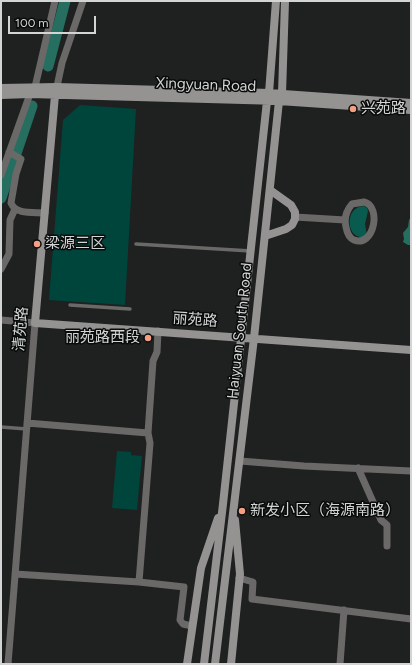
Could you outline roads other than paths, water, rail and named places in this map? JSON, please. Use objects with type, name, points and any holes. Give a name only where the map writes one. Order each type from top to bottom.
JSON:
[{"type":"main road","name":"Haiyuan South Road","points":[[204,664],[268,97],[276,1]]},
{"type":"main road","name":"Haiyuan South Road","points":[[215,664],[233,506],[240,461],[281,97],[285,1]]},
{"type":"main road","name":"Xingyuan Road","points":[[1,88],[32,91],[281,97],[411,103]]},
{"type":"main road","name":"Xingyuan Road","points":[[1,95],[32,91]]},
{"type":"main road","name":"清苑路","points":[[35,323],[56,91]]},
{"type":"main road","name":"Xingyuan Road","points":[[281,97],[411,110]]},
{"type":"main road","points":[[265,236],[289,227],[294,222],[295,216],[295,212],[291,205],[270,190]]},
{"type":"main road","name":"丽苑路","points":[[35,323],[411,350]]},
{"type":"main road","points":[[187,664],[200,568],[223,504]]},
{"type":"main road","points":[[231,664],[240,565],[233,506]]},
{"type":"street","points":[[1,175],[32,91],[55,1]]},
{"type":"street","name":"清苑路","points":[[56,91],[62,63],[83,1]]},
{"type":"street","points":[[9,152],[21,159],[16,174],[11,203],[18,211],[45,213]]},
{"type":"street","points":[[4,167],[16,174]]},
{"type":"street","points":[[364,202],[372,207],[374,214],[371,233],[364,240],[357,241],[350,237],[347,233],[345,220],[352,204],[364,202]]},
{"type":"street","points":[[1,269],[9,254],[10,220],[15,209]]},
{"type":"street","points":[[295,216],[345,220]]},
{"type":"street","name":"丽苑路","points":[[1,320],[35,323]]},
{"type":"street","name":"清苑路","points":[[8,664],[35,323]]},
{"type":"street","points":[[139,582],[150,443],[148,433],[153,361],[157,352],[158,332]]},
{"type":"street","points":[[27,426],[148,433]]},
{"type":"street","points":[[240,461],[411,471]]},
{"type":"street","points":[[358,468],[381,520],[387,525],[388,546]]},
{"type":"street","points":[[15,574],[139,582],[184,587],[180,620],[182,624],[192,626]]},
{"type":"street","points":[[239,578],[253,582],[252,600],[411,619]]},
{"type":"street","points":[[340,664],[344,610]]},
{"type":"lane","points":[[136,244],[250,251]]},
{"type":"lane","points":[[70,305],[130,309]]},
{"type":"lane","points":[[1,427],[27,426]]},
{"type":"waterway","points":[[48,66],[65,1]]},
{"type":"waterway","points":[[1,198],[32,106]]},
{"type":"place","name":"兴苑路","points":[[353,109]]},
{"type":"place","name":"梁源三区","points":[[37,244]]},
{"type":"place","name":"丽苑路西段","points":[[148,338]]},
{"type":"place","name":"新发小区（海源南路）","points":[[242,511]]}]
